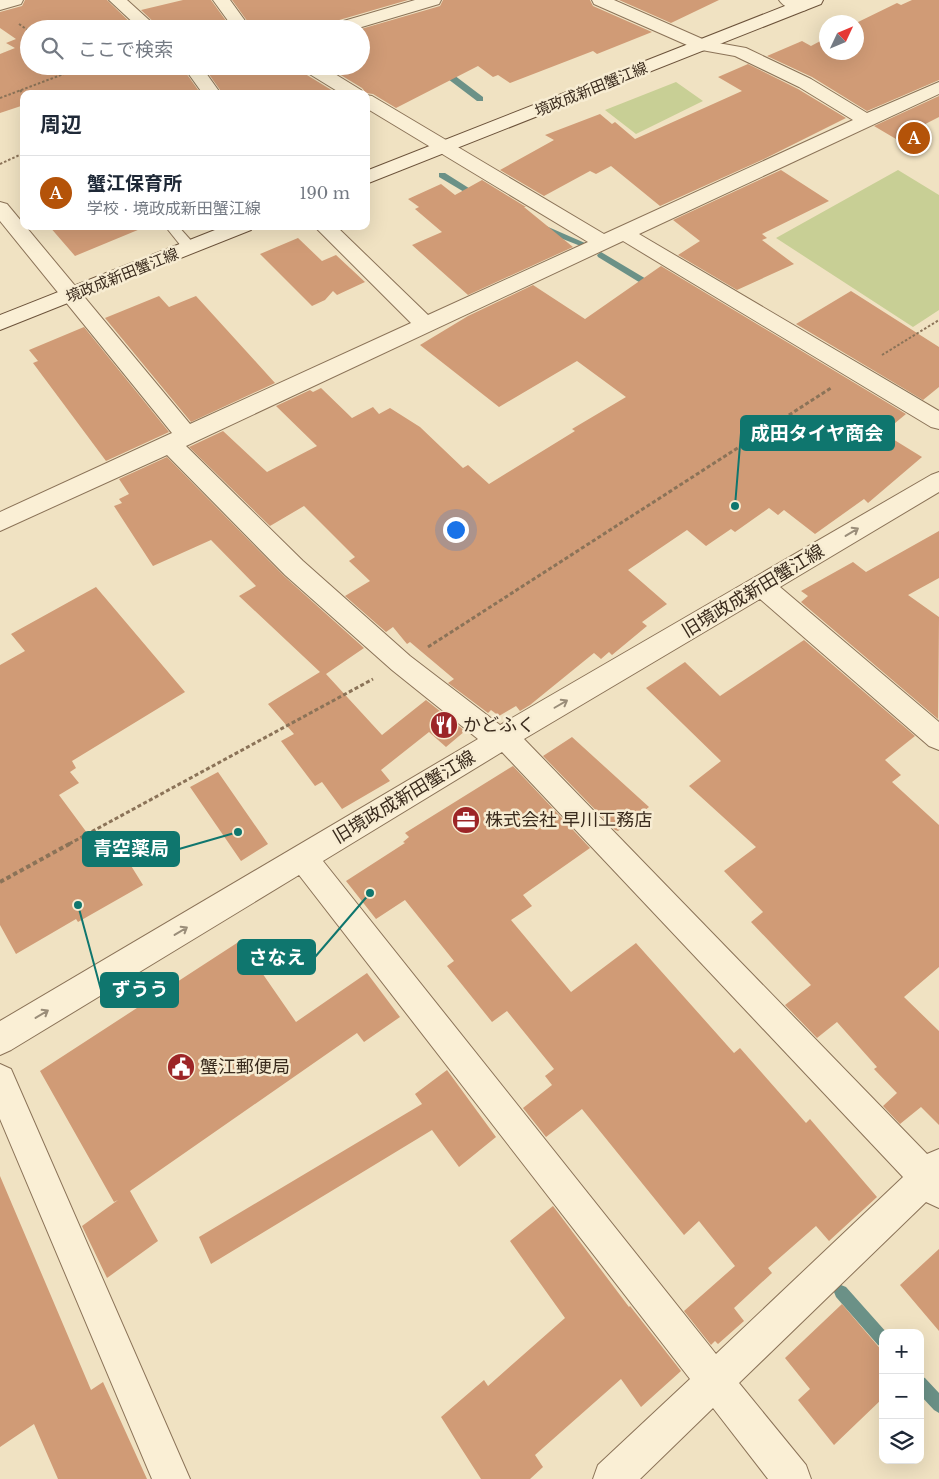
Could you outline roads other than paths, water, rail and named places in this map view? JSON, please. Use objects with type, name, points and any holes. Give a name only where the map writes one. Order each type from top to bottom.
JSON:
[{"type":"street","points":[[0,5],[15,0]]},
{"type":"street","points":[[117,0],[140,20]]},
{"type":"street","points":[[221,0],[236,20]]},
{"type":"street","points":[[366,20],[433,0]]},
{"type":"street","points":[[600,0],[702,45],[740,52],[805,83],[867,121]]},
{"type":"street","name":"境政成新田蟹江線","points":[[370,176],[702,45],[801,2]]},
{"type":"street","points":[[202,75],[210,90]]},
{"type":"street","points":[[324,75],[348,90]]},
{"type":"street","points":[[0,522],[939,87]]},
{"type":"street","points":[[370,102],[604,243]]},
{"type":"street","points":[[0,208],[71,295],[178,440],[294,568],[401,663],[502,739],[935,1178],[714,1381],[612,1479]]},
{"type":"street","name":"境政成新田蟹江線","points":[[0,323],[234,230]]},
{"type":"street","points":[[328,230],[425,325]]},
{"type":"street","points":[[625,234],[939,421]]},
{"type":"street","name":"旧境政成新田蟹江線","points":[[0,1039],[939,481]]},
{"type":"street","points":[[762,586],[939,738]]},
{"type":"street","points":[[303,858],[792,1479]]},
{"type":"street","points":[[0,1080],[171,1479]]},
{"type":"lane","points":[[174,230],[190,248]]},
{"type":"waterway","points":[[443,71],[480,99]]},
{"type":"waterway","points":[[442,175],[479,197]]},
{"type":"waterway","points":[[543,228],[581,243]]},
{"type":"waterway","points":[[601,255],[655,288]]},
{"type":"waterway","points":[[841,1292],[879,1335]]},
{"type":"waterway","points":[[924,1388],[939,1405]]},
{"type":"place","name":"蟹江保育所","points":[[914,138]]},
{"type":"place","name":"成田タイヤ商会","points":[[735,506]]},
{"type":"place","name":"かどふく","points":[[444,725]]},
{"type":"place","name":"株式会社 早川工務店","points":[[466,820]]},
{"type":"place","name":"青空薬局","points":[[238,832]]},
{"type":"place","name":"さなえ","points":[[370,893]]},
{"type":"place","name":"ずうう","points":[[78,905]]},
{"type":"place","name":"蟹江郵便局","points":[[181,1067]]}]
